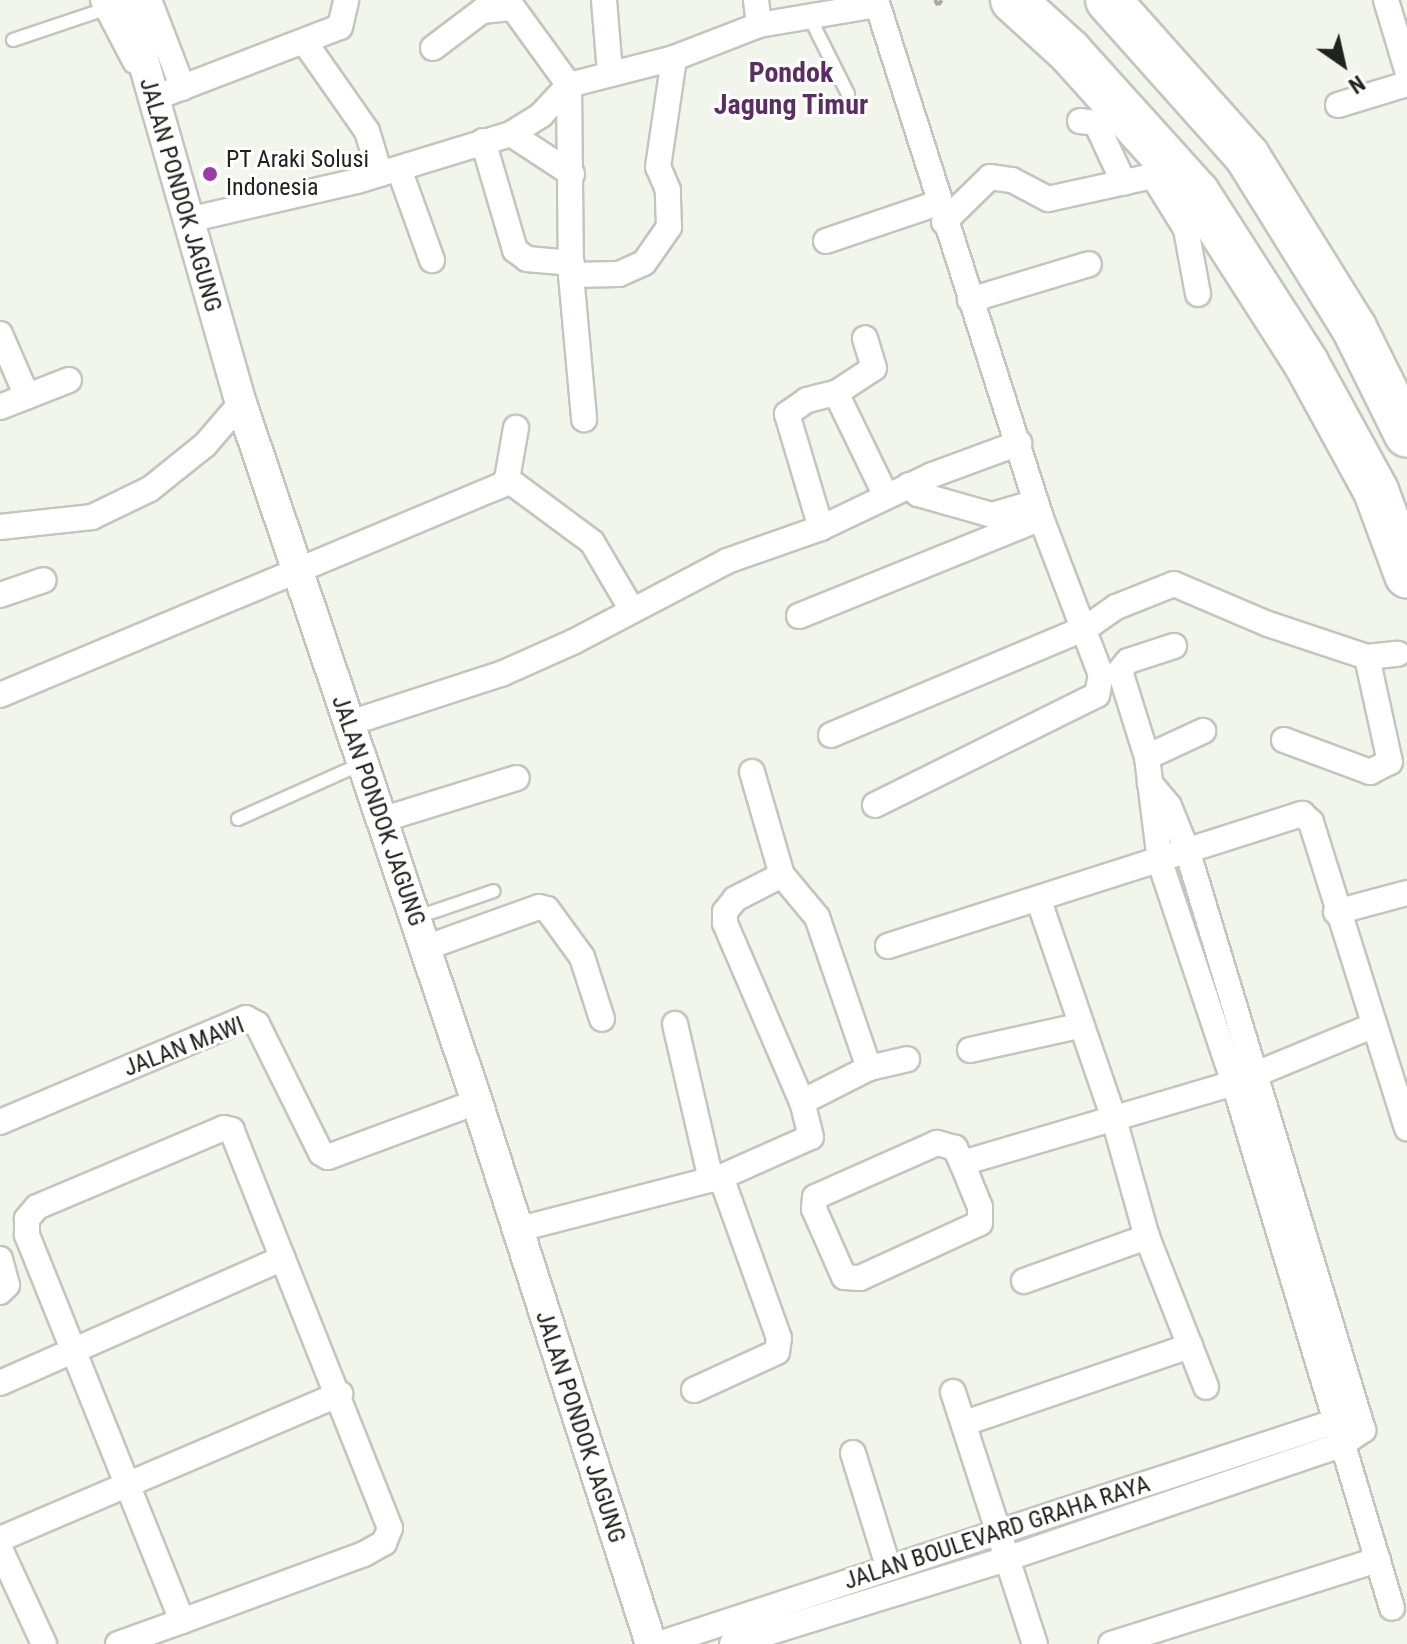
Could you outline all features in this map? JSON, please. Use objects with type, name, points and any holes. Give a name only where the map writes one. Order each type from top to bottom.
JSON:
[{"type":"highway","points":[[1013,0],[1069,51],[1197,193],[1306,363],[1362,466],[1407,575]]},
{"type":"highway","points":[[1108,0],[1247,156],[1354,328],[1407,435]]},
{"type":"street","points":[[149,90],[183,88],[306,44],[340,27],[346,0]]},
{"type":"street","points":[[604,0],[610,73]]},
{"type":"street","points":[[756,0],[759,25]]},
{"type":"street","points":[[188,220],[389,172],[511,134],[541,115],[569,85],[674,58],[759,25],[810,18],[877,2],[941,212],[1019,443],[1038,510],[1086,628],[1101,675],[1097,695],[875,805]]},
{"type":"street","points":[[133,5],[183,88]]},
{"type":"street","name":"JALAN PONDOK JAGUNG","points":[[133,5],[149,90],[241,403],[477,1102],[646,1638]]},
{"type":"street","points":[[1394,5],[1407,70]]},
{"type":"street","points":[[433,48],[482,11],[513,8],[569,85],[571,269],[584,419]]},
{"type":"street","points":[[306,44],[367,131],[432,260]]},
{"type":"street","points":[[483,141],[515,250],[527,259],[571,269],[619,274],[644,263],[669,227],[668,190],[658,167],[674,58]]},
{"type":"street","points":[[1338,105],[1407,84]]},
{"type":"street","points":[[1080,121],[1096,123],[1124,183]]},
{"type":"street","points":[[511,134],[572,174]]},
{"type":"street","points":[[826,241],[941,212],[990,177],[1012,180],[1048,199],[1155,177],[1186,229],[1198,294]]},
{"type":"street","points":[[970,300],[1089,264]]},
{"type":"street","points":[[0,334],[27,396]]},
{"type":"street","points":[[821,528],[787,414],[807,400],[836,393],[874,368],[865,338]]},
{"type":"street","points":[[0,407],[69,380]]},
{"type":"street","points":[[836,393],[886,496]]},
{"type":"street","points":[[0,527],[92,517],[150,489],[205,445],[241,403]]},
{"type":"street","points":[[507,479],[516,428]]},
{"type":"street","points":[[347,724],[501,674],[727,561],[821,528],[909,485],[1019,443]]},
{"type":"street","points":[[507,479],[592,542],[632,610]]},
{"type":"street","points":[[0,695],[507,479]]},
{"type":"street","points":[[909,485],[918,494],[992,515],[1038,510]]},
{"type":"street","points":[[799,616],[1038,510]]},
{"type":"street","points":[[0,595],[44,580]]},
{"type":"street","points":[[831,735],[1086,628],[1116,607],[1174,584],[1268,624],[1367,657],[1398,654]]},
{"type":"street","points":[[1174,646],[1128,661],[1120,671],[1147,757],[1160,862],[1234,1083],[1392,1608]]},
{"type":"street","points":[[1284,740],[1370,772],[1390,762],[1367,657]]},
{"type":"street","points":[[1147,757],[1203,731]]},
{"type":"street","points":[[752,772],[782,875],[817,917],[869,1068]]},
{"type":"street","points":[[381,820],[517,778]]},
{"type":"street","points":[[1150,783],[1169,806],[1188,853],[1359,1414],[1363,1430],[1338,1433]]},
{"type":"street","points":[[888,946],[1039,901],[1302,814],[1311,822],[1336,912],[1407,1128]]},
{"type":"street","points":[[516,1230],[716,1178],[808,1141],[812,1133],[802,1102],[725,923],[725,912],[735,899],[782,875]]},
{"type":"street","points":[[1336,912],[1407,893]]},
{"type":"street","points":[[1039,901],[1078,1026],[1114,1119],[1147,1237],[1206,1387]]},
{"type":"street","points":[[425,948],[539,907],[547,909],[582,957],[602,1019]]},
{"type":"street","name":"JALAN MAWI","points":[[0,1122],[246,1018],[257,1024],[321,1153],[328,1157],[477,1102]]},
{"type":"street","points":[[675,1024],[716,1178],[779,1338],[777,1352],[694,1390]]},
{"type":"street","points":[[962,1163],[1234,1083],[1375,1025]]},
{"type":"street","points":[[970,1050],[1078,1026]]},
{"type":"street","points":[[802,1102],[869,1068],[907,1059]]},
{"type":"street","points":[[118,1644],[182,1621],[364,1554],[388,1537],[390,1528],[340,1394],[232,1130],[224,1128],[37,1207],[27,1219],[27,1235],[182,1621]]},
{"type":"street","points":[[937,1143],[955,1148],[962,1163],[980,1207],[980,1223],[860,1278],[844,1277],[814,1209],[815,1197],[937,1143]]},
{"type":"street","points":[[1024,1281],[1147,1237]]},
{"type":"street","points":[[0,1383],[283,1258]]},
{"type":"street","points":[[0,1259],[7,1277],[0,1292]]},
{"type":"street","points":[[965,1423],[1190,1346]]},
{"type":"street","points":[[953,1392],[1035,1644]]},
{"type":"street","points":[[0,1539],[126,1482],[340,1394]]},
{"type":"street","name":"JALAN BOULEVARD GRAHA RAYA","points":[[646,1638],[1338,1433]]},
{"type":"street","name":"JALAN BOULEVARD GRAHA RAYA","points":[[732,1644],[1006,1559],[1338,1433]]},
{"type":"street","points":[[853,1453],[888,1566]]},
{"type":"street","points":[[0,1549],[44,1644]]},
{"type":"street","points":[[1111,1644],[1378,1560]]},
{"type":"lane","points":[[13,40],[133,5]]},
{"type":"lane","points":[[810,18],[848,94]]},
{"type":"lane","points":[[238,819],[361,764]]},
{"type":"lane","points":[[415,918],[494,891]]},
{"type":"path","points":[[935,0],[937,5],[942,0]]},
{"type":"place","name":"PT Araki Solusi Indonesia","points":[[210,174]]},
{"type":"district","name":"Pondok Jagung Timur","points":[[791,89]]}]
